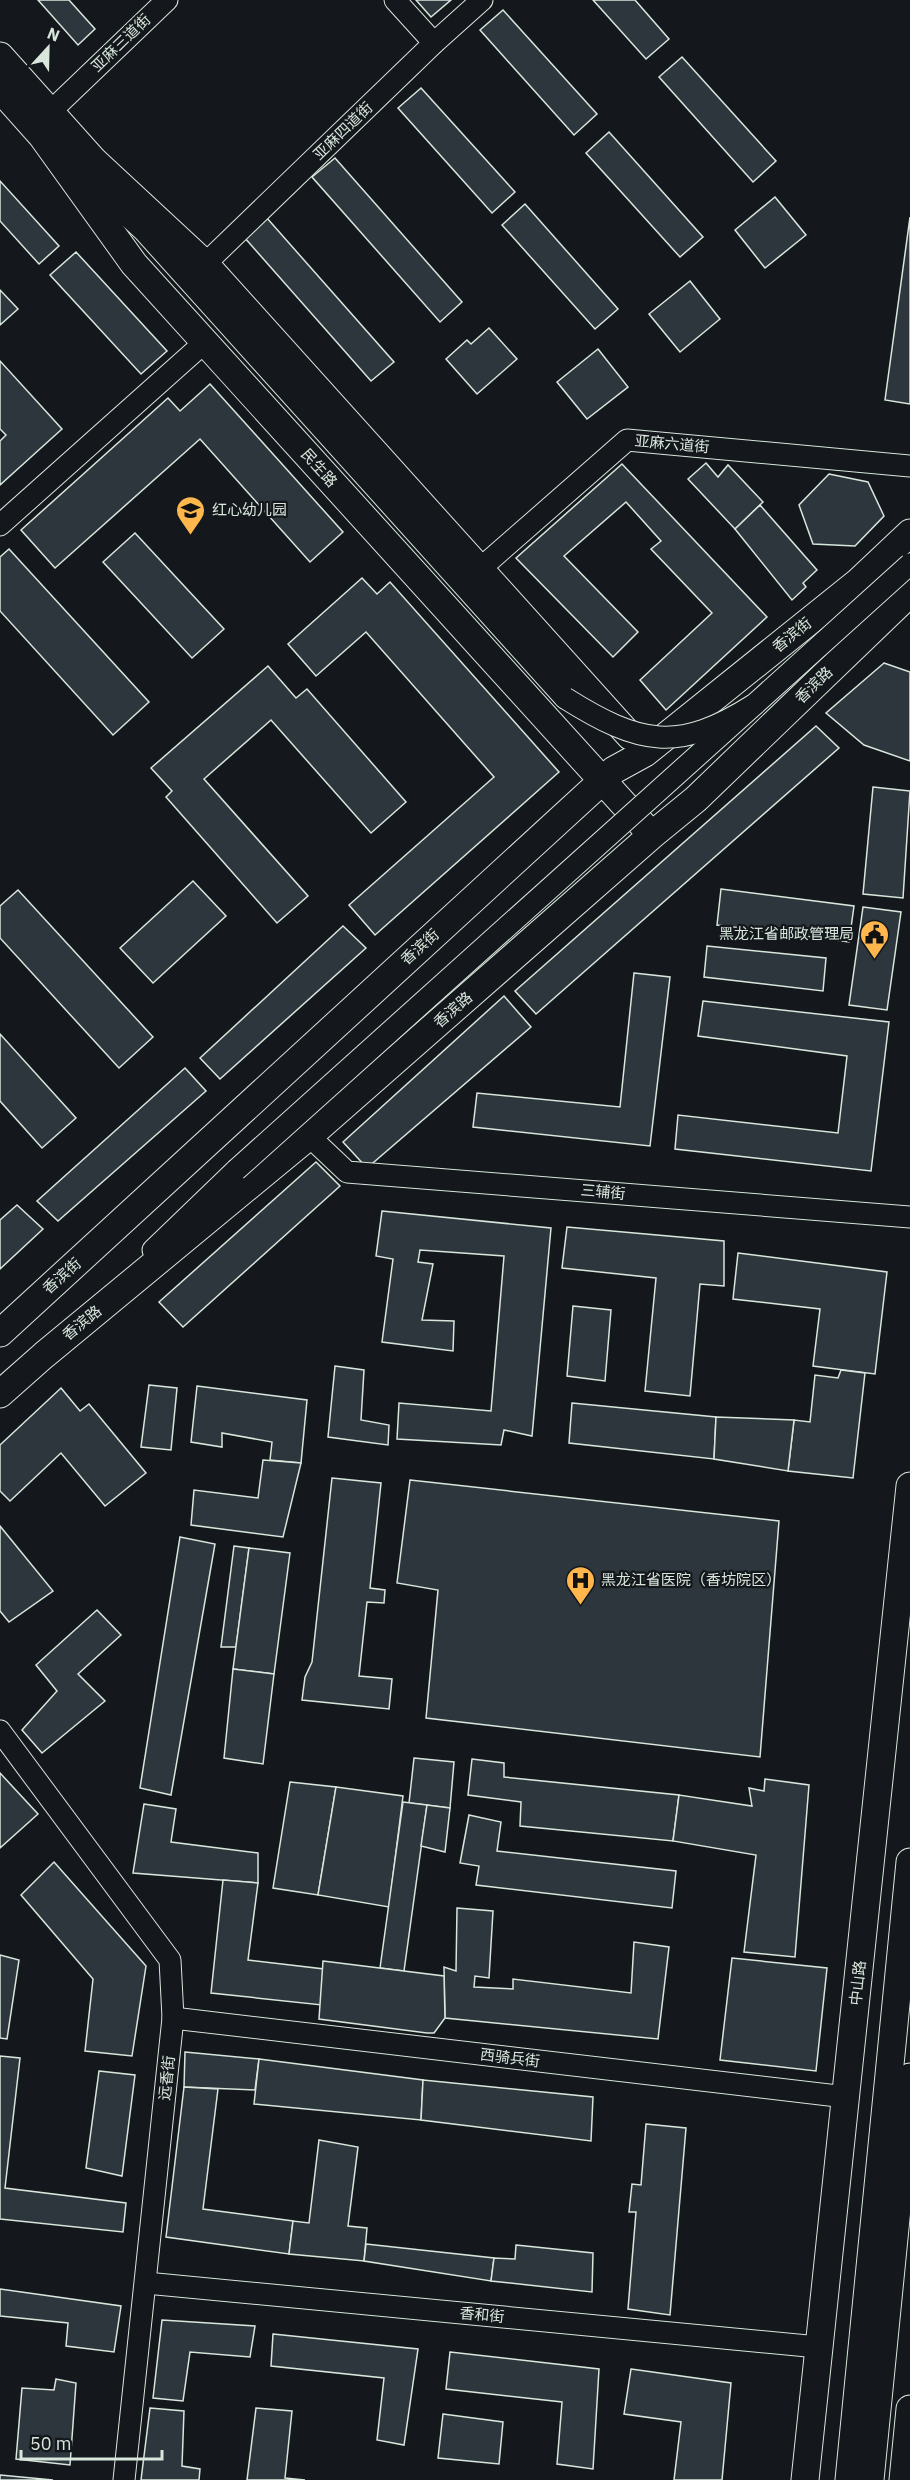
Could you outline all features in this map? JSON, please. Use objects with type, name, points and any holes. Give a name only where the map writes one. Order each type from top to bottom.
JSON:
[{"type":"main road","name":"民生路","points":[[0,56],[46,124],[134,264],[652,835]]},
{"type":"main road","name":"民生路","points":[[0,89],[94,160],[205,264],[481,568],[645,753]]},
{"type":"main road","name":"香滨街","points":[[0,1333],[614,770],[645,753],[858,582],[910,534]]},
{"type":"main road","name":"香滨路","points":[[0,1394],[44,1354],[309,1136],[696,799],[904,601]]},
{"type":"main road","name":"中山路","points":[[806,2480],[818,2347],[910,1486]]},
{"type":"main road","points":[[849,2480],[910,1862]]},
{"type":"main road","points":[[870,2480],[910,2077]]},
{"type":"main road","points":[[903,2480],[910,2409]]},
{"type":"street","name":"亚麻三道街","points":[[46,124],[167,0]]},
{"type":"street","points":[[395,0],[434,43]]},
{"type":"street","name":"亚麻四道街","points":[[205,264],[434,43],[482,0]]},
{"type":"street","points":[[46,124],[565,698],[618,729],[648,737],[675,737],[700,732],[728,721],[755,704]]},
{"type":"street","points":[[0,525],[205,342]]},
{"type":"street","name":"亚麻六道街","points":[[481,568],[627,440],[910,466]]},
{"type":"street","points":[[44,1354],[236,1170],[910,564]]},
{"type":"street","name":"三辅街","points":[[309,1136],[346,1172],[910,1217]]},
{"type":"street","name":"远香街","points":[[0,1731],[170,1960],[173,2018],[124,2480]]},
{"type":"street","name":"西骑兵街","points":[[173,2018],[846,2097]]},
{"type":"street","name":"香和街","points":[[146,2283],[818,2347]]},
{"type":"building","points":[[38,0],[69,0],[95,29],[78,45]]},
{"type":"building","points":[[416,0],[451,0],[431,17]]},
{"type":"building","points":[[593,0],[635,0],[669,39],[646,59]]},
{"type":"building","points":[[503,10],[597,114],[574,135],[480,30]]},
{"type":"building","points":[[682,57],[776,161],[753,182],[659,77]]},
{"type":"building","points":[[421,88],[515,192],[492,213],[398,108]]},
{"type":"building","points":[[609,132],[703,237],[680,257],[586,153]]},
{"type":"building","points":[[335,158],[462,302],[440,322],[312,177]]},
{"type":"building","points":[[0,181],[59,246],[39,264],[0,221]]},
{"type":"building","points":[[775,197],[806,235],[765,268],[735,230]]},
{"type":"building","points":[[525,204],[618,309],[595,329],[502,225]]},
{"type":"building","points":[[266,217],[394,362],[371,381],[244,237]]},
{"type":"building","points":[[910,217],[910,404],[885,400]]},
{"type":"building","points":[[76,252],[167,351],[141,374],[50,275]]},
{"type":"building","points":[[690,281],[720,319],[680,352],[649,314]]},
{"type":"building","points":[[0,290],[18,309],[0,325]]},
{"type":"building","points":[[489,328],[517,359],[477,394],[446,359],[467,340],[471,344]]},
{"type":"building","points":[[598,349],[628,387],[587,419],[557,382]]},
{"type":"building","points":[[0,361],[62,429],[0,485],[0,441],[6,435],[0,429]]},
{"type":"building","points":[[210,384],[343,532],[310,562],[200,439],[55,568],[21,530],[168,398],[180,411]]},
{"type":"building","points":[[706,463],[718,477],[728,465],[763,502],[735,529],[688,479]]},
{"type":"building","points":[[622,464],[767,617],[666,710],[640,680],[712,613],[651,549],[661,541],[626,502],[564,556],[638,632],[613,657],[516,558]]},
{"type":"building","points":[[829,474],[868,482],[884,516],[855,546],[813,544],[799,505]]},
{"type":"building","points":[[760,505],[817,570],[803,583],[806,587],[792,600],[735,529]]},
{"type":"building","points":[[135,533],[224,629],[192,658],[103,562]]},
{"type":"building","points":[[9,549],[149,702],[113,735],[0,611],[0,557]]},
{"type":"building","points":[[362,578],[377,594],[390,582],[559,772],[375,935],[349,905],[494,777],[366,632],[316,676],[288,644]]},
{"type":"building","points":[[884,663],[910,672],[910,761],[864,745],[826,713]]},
{"type":"building","points":[[268,666],[296,698],[307,689],[406,802],[371,833],[271,720],[204,779],[308,896],[277,923],[166,797],[172,791],[151,768]]},
{"type":"building","points":[[816,726],[839,748],[536,1014],[515,991]]},
{"type":"building","points":[[873,787],[910,791],[903,898],[863,894]]},
{"type":"building","points":[[193,881],[226,916],[153,983],[120,948]]},
{"type":"building","points":[[721,889],[854,906],[849,942],[717,925]]},
{"type":"building","points":[[18,890],[153,1037],[119,1068],[0,938],[0,906]]},
{"type":"building","name":"黑龙江省邮政管理局","points":[[863,907],[901,912],[887,1010],[849,1005]]},
{"type":"building","points":[[343,926],[366,948],[220,1079],[200,1058]]},
{"type":"building","points":[[707,946],[826,958],[823,991],[704,977]]},
{"type":"building","points":[[634,973],[670,977],[650,1146],[473,1127],[477,1093],[620,1107]]},
{"type":"building","points":[[504,996],[531,1027],[367,1168],[343,1142]]},
{"type":"building","points":[[703,1001],[889,1022],[871,1171],[675,1149],[678,1115],[838,1133],[847,1056],[698,1036]]},
{"type":"building","points":[[0,1034],[76,1118],[42,1148],[0,1101]]},
{"type":"building","points":[[185,1068],[206,1091],[58,1221],[37,1201]]},
{"type":"building","points":[[316,1162],[340,1186],[183,1327],[159,1302]]},
{"type":"building","points":[[17,1205],[43,1229],[0,1269],[0,1220]]},
{"type":"building","points":[[382,1211],[551,1228],[532,1436],[504,1430],[501,1445],[397,1439],[399,1403],[491,1411],[504,1256],[420,1250],[418,1262],[433,1264],[422,1320],[454,1321],[453,1351],[382,1342],[393,1259],[376,1256]]},
{"type":"building","points":[[567,1227],[724,1241],[724,1286],[700,1284],[690,1396],[645,1391],[656,1278],[562,1268]]},
{"type":"building","points":[[738,1253],[887,1272],[875,1374],[813,1366],[820,1309],[733,1299]]},
{"type":"building","points":[[573,1306],[611,1310],[605,1381],[567,1376]]},
{"type":"building","points":[[335,1366],[364,1370],[361,1420],[389,1425],[388,1445],[328,1437]]},
{"type":"building","points":[[841,1370],[865,1373],[853,1478],[788,1471],[794,1420],[810,1422],[815,1375],[838,1378]]},
{"type":"building","points":[[149,1385],[177,1388],[171,1450],[141,1447]]},
{"type":"building","points":[[197,1386],[307,1400],[301,1463],[270,1460],[272,1442],[222,1433],[222,1447],[191,1442]]},
{"type":"building","points":[[61,1388],[80,1411],[89,1404],[146,1473],[105,1506],[61,1453],[10,1501],[0,1491],[0,1445]]},
{"type":"building","points":[[572,1403],[716,1417],[714,1459],[569,1443]]},
{"type":"building","points":[[716,1417],[794,1420],[788,1471],[714,1459]]},
{"type":"building","points":[[263,1460],[301,1463],[283,1537],[191,1525],[194,1490],[258,1498]]},
{"type":"building","points":[[332,1478],[381,1483],[370,1588],[385,1590],[384,1603],[367,1602],[359,1676],[392,1679],[389,1709],[302,1700],[305,1677],[312,1662]]},
{"type":"building","points":[[410,1480],[779,1521],[760,1757],[426,1718],[438,1590],[397,1583]]},
{"type":"building","points":[[0,1526],[53,1591],[9,1622],[0,1611]]},
{"type":"building","points":[[180,1537],[215,1544],[171,1795],[140,1788]]},
{"type":"building","points":[[234,1546],[249,1548],[236,1647],[221,1647]]},
{"type":"building","points":[[249,1548],[290,1553],[274,1674],[233,1669]]},
{"type":"building","points":[[97,1610],[121,1635],[78,1674],[105,1701],[42,1753],[22,1730],[57,1691],[36,1665]]},
{"type":"building","points":[[233,1669],[274,1674],[263,1764],[224,1758]]},
{"type":"building","points":[[414,1758],[454,1762],[450,1808],[409,1803]]},
{"type":"building","points":[[472,1759],[504,1763],[504,1777],[679,1795],[673,1841],[520,1826],[521,1802],[468,1795]]},
{"type":"building","points":[[0,1773],[38,1814],[0,1848]]},
{"type":"building","points":[[765,1779],[809,1785],[795,1957],[744,1952],[756,1855],[673,1841],[679,1795],[752,1806],[749,1788],[764,1791]]},
{"type":"building","points":[[290,1782],[336,1787],[318,1895],[273,1888]]},
{"type":"building","points":[[336,1787],[403,1796],[389,1907],[318,1895]]},
{"type":"building","points":[[403,1802],[427,1805],[404,1971],[380,1968]]},
{"type":"building","points":[[144,1804],[176,1809],[171,1842],[258,1853],[258,1883],[133,1873]]},
{"type":"building","points":[[427,1805],[450,1808],[445,1852],[421,1846]]},
{"type":"building","points":[[469,1815],[501,1822],[497,1851],[676,1871],[672,1908],[476,1885],[479,1866],[460,1863]]},
{"type":"building","points":[[54,1862],[146,1966],[132,2056],[85,2051],[93,1979],[21,1895]]},
{"type":"building","points":[[223,1880],[258,1883],[248,1960],[324,1969],[322,2005],[211,1993]]},
{"type":"building","points":[[457,1908],[493,1911],[489,1978],[475,1976],[474,1987],[513,1989],[513,1979],[631,1993],[634,1942],[669,1947],[658,2039],[445,2018],[444,1967],[456,1971]]},
{"type":"building","points":[[0,1955],[19,1960],[7,2039],[0,2038]]},
{"type":"building","points":[[732,1958],[827,1968],[816,2071],[720,2060]]},
{"type":"building","points":[[323,1961],[444,1976],[445,2018],[434,2033],[319,2019]]},
{"type":"building","points":[[185,2052],[259,2059],[255,2090],[184,2087]]},
{"type":"building","points":[[0,2056],[20,2058],[5,2188],[126,2203],[123,2232],[0,2219]]},
{"type":"building","points":[[259,2059],[423,2080],[421,2120],[254,2104]]},
{"type":"building","points":[[99,2071],[135,2075],[122,2176],[86,2168]]},
{"type":"building","points":[[423,2080],[593,2097],[591,2141],[421,2120]]},
{"type":"building","points":[[184,2087],[218,2089],[203,2209],[293,2221],[289,2254],[166,2237]]},
{"type":"building","points":[[646,2124],[686,2128],[670,2315],[628,2309],[636,2212],[629,2212],[632,2184],[641,2185]]},
{"type":"building","points":[[319,2140],[358,2147],[348,2226],[367,2228],[364,2261],[289,2254],[293,2221],[309,2223]]},
{"type":"building","points":[[366,2244],[494,2258],[491,2281],[364,2261]]},
{"type":"building","points":[[516,2245],[593,2253],[592,2292],[491,2281],[494,2258],[515,2259]]},
{"type":"building","points":[[0,2289],[121,2306],[114,2352],[66,2346],[68,2323],[0,2316]]},
{"type":"building","points":[[162,2320],[255,2326],[250,2357],[190,2352],[183,2401],[153,2398]]},
{"type":"building","points":[[273,2334],[418,2349],[404,2445],[377,2440],[384,2378],[271,2366]]},
{"type":"building","points":[[450,2352],[599,2369],[593,2469],[557,2464],[562,2402],[446,2389]]},
{"type":"building","points":[[631,2369],[731,2383],[722,2480],[674,2480],[681,2422],[624,2414]]},
{"type":"building","points":[[56,2379],[76,2383],[70,2465],[16,2459],[22,2388],[54,2390]]},
{"type":"building","points":[[150,2408],[184,2411],[182,2466],[200,2469],[199,2480],[141,2480]]},
{"type":"building","points":[[256,2408],[292,2411],[285,2478],[305,2480],[247,2480]]},
{"type":"building","points":[[443,2414],[503,2422],[499,2464],[438,2458]]},
{"type":"building","points":[[0,2475],[53,2480],[0,2480]]},
{"type":"place","name":"红心幼儿园","points":[[191,536]]},
{"type":"place","name":"黑龙江省邮政管理局","points":[[875,960]]},
{"type":"place","name":"黑龙江省医院（香坊院区）","points":[[580,1606]]}]
